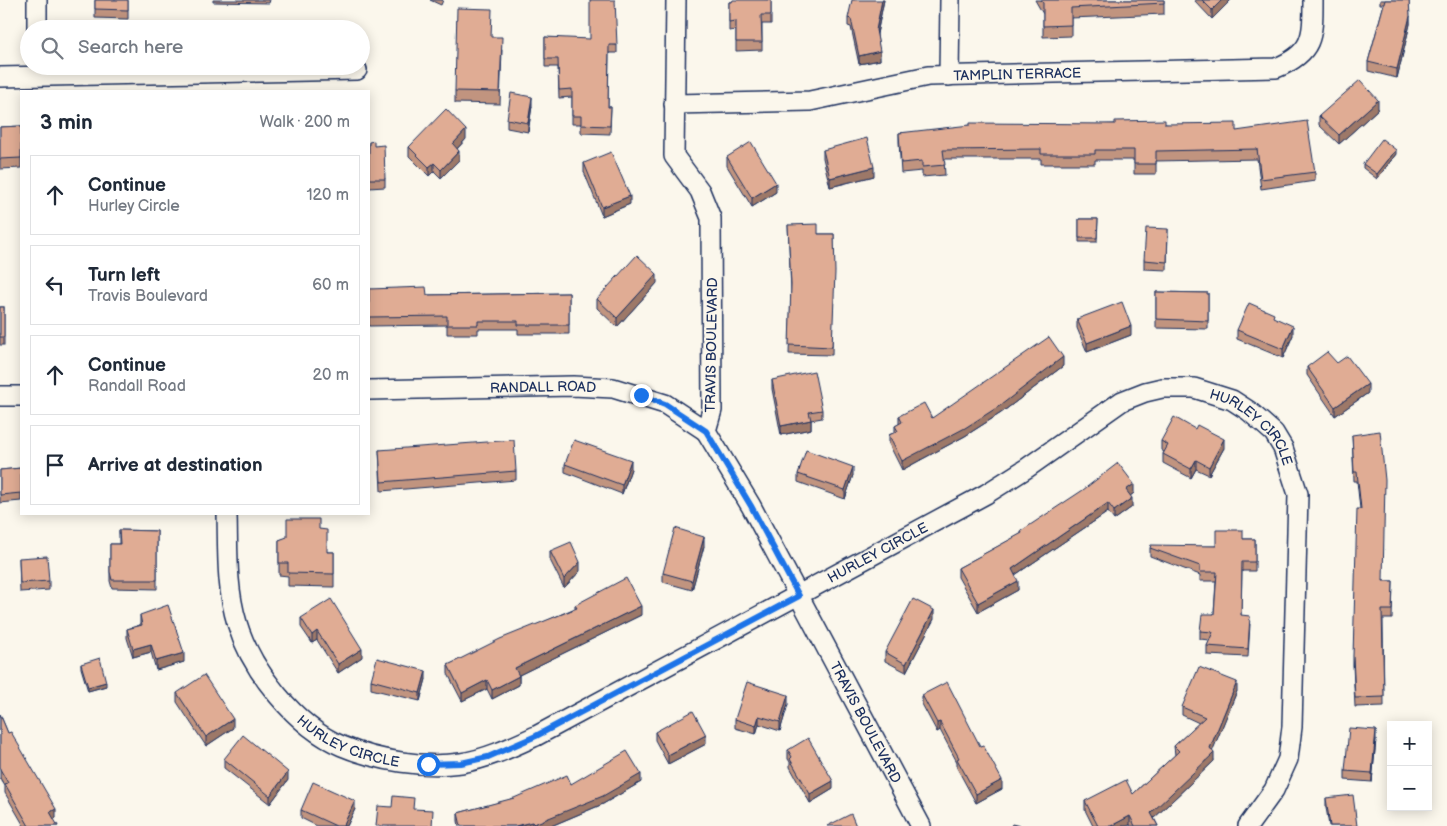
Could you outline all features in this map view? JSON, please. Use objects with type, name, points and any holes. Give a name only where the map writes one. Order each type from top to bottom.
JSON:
[{"type":"street","points":[[37,0],[37,20]]},
{"type":"street","name":"TRAVIS BOULEVARD","points":[[676,0],[674,156],[679,166],[700,191],[711,218],[712,410],[706,431],[751,506],[921,826]]},
{"type":"street","points":[[949,76],[950,0]]},
{"type":"street","name":"TAMPLIN TERRACE","points":[[674,104],[810,101],[928,76],[1276,68],[1293,61],[1308,46],[1313,26],[1313,0]]},
{"type":"street","points":[[0,77],[20,74]]},
{"type":"street","name":"RANDALL ROAD","points":[[370,390],[573,386],[613,388],[665,404],[706,431]]},
{"type":"street","name":"HURLEY CIRCLE","points":[[227,515],[228,575],[231,599],[246,648],[259,671],[291,709],[319,732],[342,746],[399,762],[461,763],[488,757],[536,736],[986,494],[1027,468],[1122,401],[1162,388],[1178,387],[1202,390],[1232,400],[1249,411],[1274,433],[1292,470],[1298,494],[1292,727],[1288,759],[1274,790],[1248,826]]},
{"type":"street","points":[[0,396],[20,396]]},
{"type":"building","points":[[95,0],[128,0],[128,10],[95,9]]},
{"type":"building","points":[[590,0],[615,0],[617,45],[609,45],[608,107],[611,107],[610,126],[581,125],[581,116],[572,116],[572,89],[559,90],[558,59],[545,59],[545,37],[590,39]]},
{"type":"building","points":[[733,0],[771,0],[771,15],[761,15],[762,42],[736,42],[736,21],[729,22],[729,2]]},
{"type":"building","points":[[852,0],[882,0],[876,30],[880,51],[859,56],[851,19],[848,18]]},
{"type":"building","points":[[1041,0],[1164,0],[1164,3],[1071,8],[1071,25],[1043,26],[1043,3]]},
{"type":"building","points":[[1202,0],[1222,0],[1212,10]]},
{"type":"building","points":[[1385,0],[1409,0],[1410,16],[1397,69],[1368,62]]},
{"type":"building","points":[[457,8],[492,9],[491,37],[502,37],[500,92],[455,91]]},
{"type":"building","points":[[1360,80],[1378,100],[1339,135],[1319,116]]},
{"type":"building","points":[[511,93],[532,97],[528,123],[507,119]]},
{"type":"building","points":[[446,109],[466,130],[453,144],[459,151],[441,170],[434,163],[429,167],[409,147]]},
{"type":"building","points":[[1165,120],[1165,124],[1236,123],[1236,131],[1307,121],[1315,172],[1261,179],[1257,149],[1156,151],[1156,164],[1134,164],[1134,150],[1095,150],[1095,154],[1041,154],[1041,149],[943,150],[945,165],[922,167],[922,161],[901,163],[899,133],[970,125],[970,123],[1115,124],[1115,121]]},
{"type":"building","points":[[20,126],[20,158],[0,159],[0,127]]},
{"type":"building","points":[[867,138],[874,167],[830,178],[823,150]]},
{"type":"building","points":[[1382,139],[1396,150],[1377,174],[1363,164]]},
{"type":"building","points":[[374,141],[374,146],[384,145],[385,179],[370,179],[370,142]]},
{"type":"building","points":[[751,142],[776,183],[752,198],[727,157]]},
{"type":"building","points":[[611,152],[630,196],[602,207],[584,163]]},
{"type":"building","points":[[1079,219],[1098,219],[1097,238],[1079,238]]},
{"type":"building","points":[[818,224],[818,234],[834,234],[835,272],[832,347],[789,345],[791,285],[788,225]]},
{"type":"building","points":[[1146,228],[1168,229],[1167,262],[1144,260]]},
{"type":"building","points":[[637,255],[657,274],[617,318],[597,299]]},
{"type":"building","points":[[426,287],[427,295],[569,293],[569,325],[518,325],[518,321],[478,321],[478,325],[447,325],[447,316],[370,317],[370,289]]},
{"type":"building","points":[[1156,292],[1208,293],[1208,321],[1156,319]]},
{"type":"building","points":[[1122,302],[1131,326],[1087,343],[1077,319]]},
{"type":"building","points":[[1249,303],[1274,314],[1273,317],[1293,326],[1283,349],[1237,330]]},
{"type":"building","points":[[0,307],[4,307],[4,337],[0,337]]},
{"type":"building","points":[[1049,337],[1063,357],[1001,405],[965,428],[902,461],[889,435],[898,431],[895,426],[902,422],[899,416],[924,403],[932,418]]},
{"type":"building","points":[[1327,352],[1337,363],[1347,356],[1368,384],[1335,407],[1307,367]]},
{"type":"building","points":[[814,371],[822,410],[809,412],[811,420],[781,426],[772,380]]},
{"type":"building","points":[[1174,417],[1195,429],[1197,425],[1224,439],[1209,467],[1196,460],[1191,469],[1163,454],[1168,445],[1161,441]]},
{"type":"building","points":[[1380,431],[1385,480],[1383,581],[1393,581],[1392,610],[1382,610],[1384,697],[1355,698],[1353,656],[1357,509],[1361,509],[1357,472],[1354,472],[1352,435]]},
{"type":"building","points":[[514,440],[516,471],[381,482],[379,450]]},
{"type":"building","points":[[574,440],[631,460],[622,485],[565,464]]},
{"type":"building","points":[[806,450],[853,467],[845,490],[798,474]]},
{"type":"building","points":[[1118,463],[1134,484],[1126,490],[1132,498],[1114,511],[1108,503],[1012,569],[1018,581],[978,603],[958,568],[1022,533],[1021,531],[1083,490]]},
{"type":"building","points":[[20,468],[20,493],[0,495],[0,470]]},
{"type":"building","points":[[287,519],[319,519],[319,529],[327,530],[327,552],[334,552],[334,574],[288,573],[288,563],[279,563],[279,540],[287,537]]},
{"type":"building","points":[[675,528],[704,537],[692,581],[663,573]]},
{"type":"building","points":[[119,530],[157,531],[157,580],[112,580],[110,572],[110,544],[120,544]]},
{"type":"building","points":[[1216,530],[1243,530],[1243,539],[1255,539],[1255,562],[1242,562],[1241,615],[1250,616],[1248,649],[1207,646],[1213,632],[1200,631],[1202,614],[1214,614],[1217,572],[1200,572],[1200,566],[1150,548],[1151,545],[1216,546]]},
{"type":"building","points":[[571,542],[580,562],[564,579],[550,551]]},
{"type":"building","points":[[47,556],[49,581],[20,583],[19,558]]},
{"type":"building","points":[[626,578],[641,606],[515,668],[519,676],[492,690],[487,680],[462,693],[448,665],[500,639],[577,608],[575,605]]},
{"type":"building","points":[[331,599],[362,649],[338,664],[317,631],[312,635],[301,618]]},
{"type":"building","points":[[913,599],[934,610],[906,664],[885,652]]},
{"type":"building","points":[[168,605],[184,653],[156,661],[151,644],[133,649],[127,629],[142,625],[140,615]]},
{"type":"building","points":[[100,658],[106,682],[88,687],[81,664]]},
{"type":"building","points":[[377,658],[426,671],[420,693],[371,680]]},
{"type":"building","points":[[1199,667],[1237,682],[1210,748],[1214,753],[1151,813],[1158,826],[1135,826],[1130,816],[1111,826],[1098,826],[1085,801],[1126,780],[1133,794],[1179,751],[1174,746],[1205,717],[1182,707]]},
{"type":"building","points":[[204,675],[233,719],[206,737],[177,693]]},
{"type":"building","points":[[747,682],[788,695],[780,722],[759,716],[756,726],[735,719]]},
{"type":"building","points":[[947,682],[980,746],[983,745],[1002,780],[976,794],[940,722],[937,723],[922,695]]},
{"type":"building","points":[[693,711],[706,735],[668,755],[655,732]]},
{"type":"building","points":[[0,714],[8,733],[11,732],[56,809],[50,812],[58,826],[29,826],[5,784],[8,783],[0,769]]},
{"type":"building","points":[[1349,728],[1376,730],[1372,773],[1345,771]]},
{"type":"building","points":[[243,735],[288,772],[270,796],[224,759]]},
{"type":"building","points":[[808,738],[833,781],[810,794],[790,759],[792,757],[788,750]]},
{"type":"building","points":[[627,751],[641,774],[603,796],[534,824],[532,822],[515,826],[461,826],[458,813],[514,798],[567,775],[571,784]]},
{"type":"building","points":[[313,782],[355,801],[343,826],[336,826],[301,810]]},
{"type":"building","points":[[1353,795],[1357,826],[1330,826],[1326,798]]},
{"type":"building","points":[[393,796],[414,798],[413,809],[433,810],[432,826],[376,826],[378,806],[392,807]]},
{"type":"building","points":[[851,814],[856,826],[827,826]]},
{"type":"route","points":[[428,764],[461,763],[488,757],[536,736],[799,596],[751,506],[706,431],[665,404],[641,395]]}]
